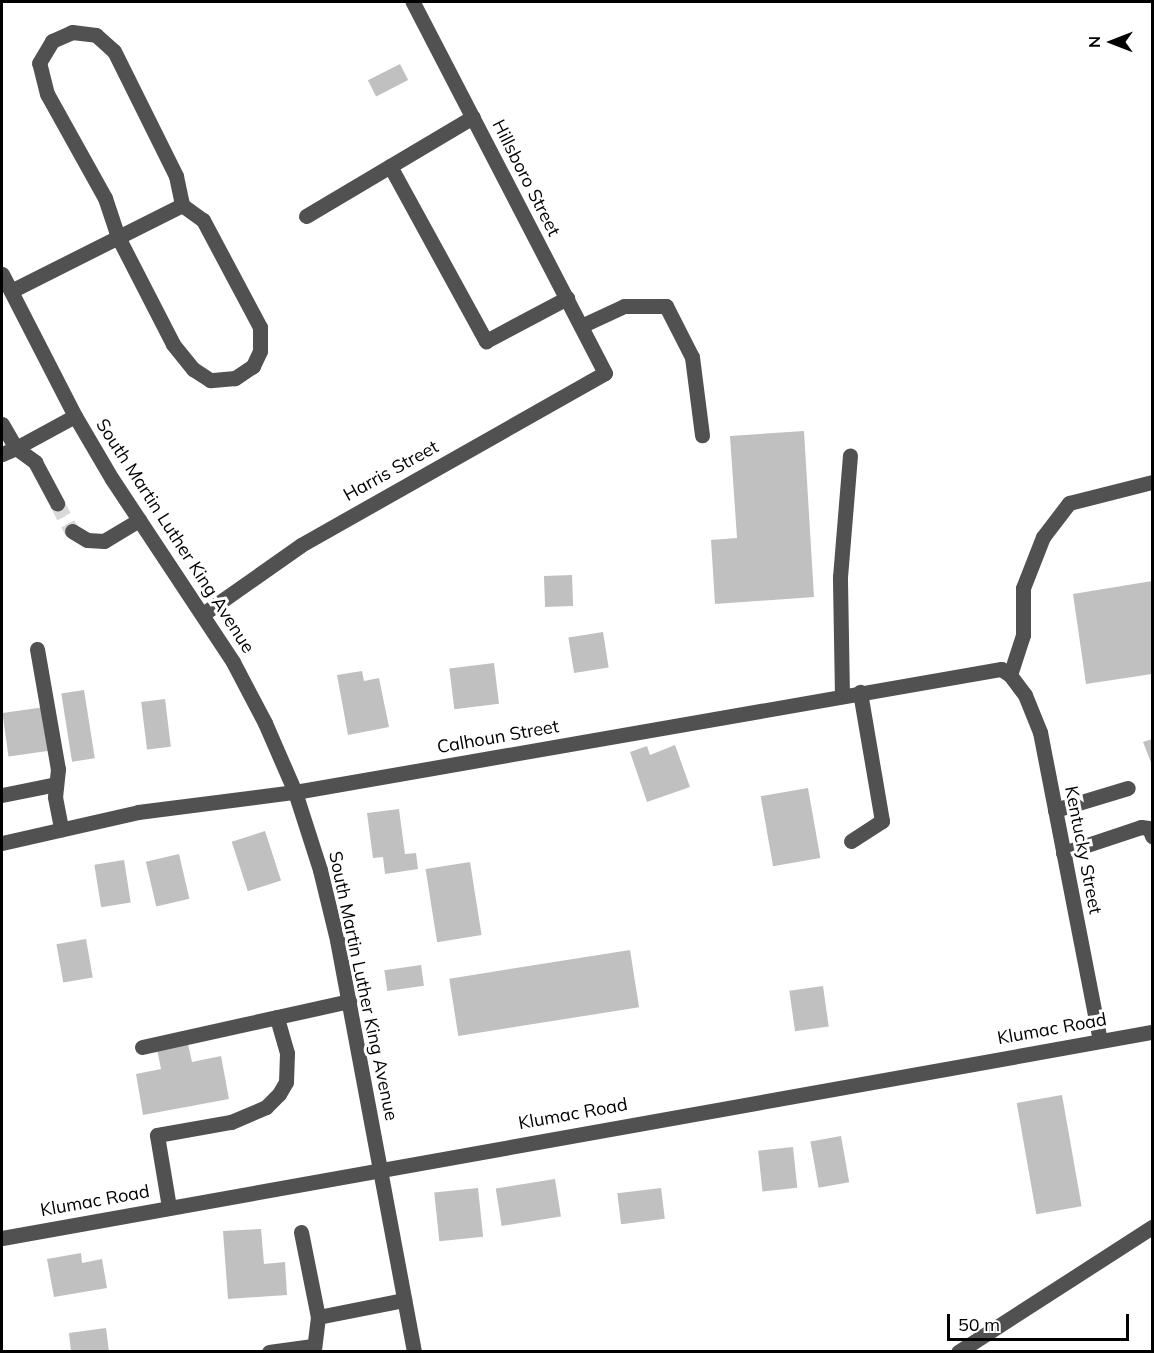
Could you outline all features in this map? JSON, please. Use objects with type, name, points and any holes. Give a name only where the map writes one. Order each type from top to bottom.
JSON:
[{"type":"street","name":"Hillsboro Street","points":[[413,2],[605,373]]},
{"type":"street","points":[[72,32],[96,35],[114,51],[176,176],[182,205],[203,220],[260,327],[260,351],[253,366],[235,378],[210,380],[193,369],[173,344],[118,237],[105,198],[47,94],[39,63],[52,41],[72,32]]},
{"type":"street","points":[[306,216],[473,117]]},
{"type":"street","points":[[390,166],[486,341],[567,298]]},
{"type":"street","points":[[11,291],[182,205]]},
{"type":"street","name":"South Martin Luther King Avenue","points":[[2,274],[75,416],[139,520],[203,614],[250,692],[296,792],[326,892],[349,1001],[414,1352]]},
{"type":"street","points":[[581,326],[624,306],[666,306],[692,357],[702,435]]},
{"type":"street","name":"Harris Street","points":[[203,614],[301,545],[605,373]]},
{"type":"street","points":[[9,451],[75,416]]},
{"type":"street","points":[[2,424],[9,451]]},
{"type":"street","points":[[9,451],[35,462],[57,502]]},
{"type":"street","points":[[842,695],[840,578],[850,455]]},
{"type":"street","points":[[1005,672],[1023,635],[1023,588],[1043,537],[1069,503],[1152,482]]},
{"type":"street","points":[[72,531],[87,540],[104,541],[139,520]]},
{"type":"street","points":[[37,649],[58,769],[55,797],[62,829]]},
{"type":"street","name":"Calhoun Street","points":[[2,843],[138,812],[296,792],[842,695],[1005,672]]},
{"type":"street","name":"Kentucky Street","points":[[1005,672],[1033,710],[1100,1040]]},
{"type":"street","points":[[851,841],[882,821],[860,692]]},
{"type":"street","points":[[2,795],[56,784]]},
{"type":"street","points":[[1055,810],[1128,788]]},
{"type":"street","points":[[1063,853],[1142,827],[1149,828],[1152,836]]},
{"type":"street","points":[[142,1047],[349,1001]]},
{"type":"street","points":[[169,1207],[156,1135],[231,1122],[266,1107],[279,1094],[286,1082],[287,1053],[276,1017]]},
{"type":"street","name":"Klumac Road","points":[[2,1238],[1152,1032]]},
{"type":"street","points":[[958,1352],[1152,1227]]},
{"type":"street","points":[[269,1352],[313,1348],[318,1317],[301,1232]]},
{"type":"street","points":[[318,1317],[404,1300]]},
{"type":"building","points":[[400,64],[408,80],[376,96],[368,80]]},
{"type":"building","points":[[804,431],[814,597],[715,604],[711,540],[737,538],[730,436]]},
{"type":"building","points":[[572,575],[573,606],[545,607],[544,576]]},
{"type":"building","points":[[1152,581],[1152,674],[1086,684],[1073,594]]},
{"type":"building","points":[[603,632],[609,668],[574,673],[568,637]]},
{"type":"building","points":[[494,663],[499,704],[454,709],[449,668]]},
{"type":"building","points":[[362,671],[364,681],[379,678],[389,727],[348,735],[337,675]]},
{"type":"building","points":[[84,690],[95,758],[72,762],[61,694]]},
{"type":"building","points":[[165,699],[171,747],[147,750],[141,702]]},
{"type":"building","points":[[45,707],[51,751],[9,757],[2,713]]},
{"type":"building","points":[[1152,739],[1152,765],[1143,742]]},
{"type":"building","points":[[675,745],[690,787],[647,802],[630,752],[647,746],[650,755]]},
{"type":"building","points":[[808,788],[820,858],[773,866],[761,796]]},
{"type":"building","points":[[399,809],[405,854],[416,853],[418,869],[385,874],[383,857],[373,858],[367,813]]},
{"type":"building","points":[[265,831],[281,880],[248,891],[232,842]]},
{"type":"building","points":[[179,854],[189,899],[156,906],[146,862]]},
{"type":"building","points":[[124,860],[131,902],[101,907],[94,865]]},
{"type":"building","points":[[470,862],[482,935],[437,942],[426,869]]},
{"type":"building","points":[[86,939],[93,977],[63,983],[56,944]]},
{"type":"building","points":[[630,950],[639,1007],[458,1036],[449,979]]},
{"type":"building","points":[[421,965],[424,986],[387,991],[384,970]]},
{"type":"building","points":[[823,986],[829,1027],[795,1031],[789,991]]},
{"type":"building","points":[[188,1044],[192,1062],[221,1056],[229,1099],[143,1115],[136,1074],[161,1069],[157,1049]]},
{"type":"building","points":[[1062,1095],[1082,1206],[1036,1214],[1017,1103]]},
{"type":"building","points":[[841,1136],[849,1182],[819,1188],[810,1141]]},
{"type":"building","points":[[793,1147],[797,1188],[762,1191],[758,1151]]},
{"type":"building","points":[[555,1179],[561,1217],[502,1226],[496,1188]]},
{"type":"building","points":[[478,1188],[483,1237],[439,1241],[434,1193]]},
{"type":"building","points":[[661,1188],[665,1219],[621,1224],[617,1193]]},
{"type":"building","points":[[261,1229],[264,1264],[285,1262],[287,1295],[228,1299],[223,1231]]},
{"type":"building","points":[[81,1253],[82,1263],[102,1259],[107,1288],[54,1297],[47,1259]]},
{"type":"building","points":[[106,1328],[109,1352],[71,1352],[69,1333]]},
{"type":"tunnel","points":[[57,503],[72,531]]}]
